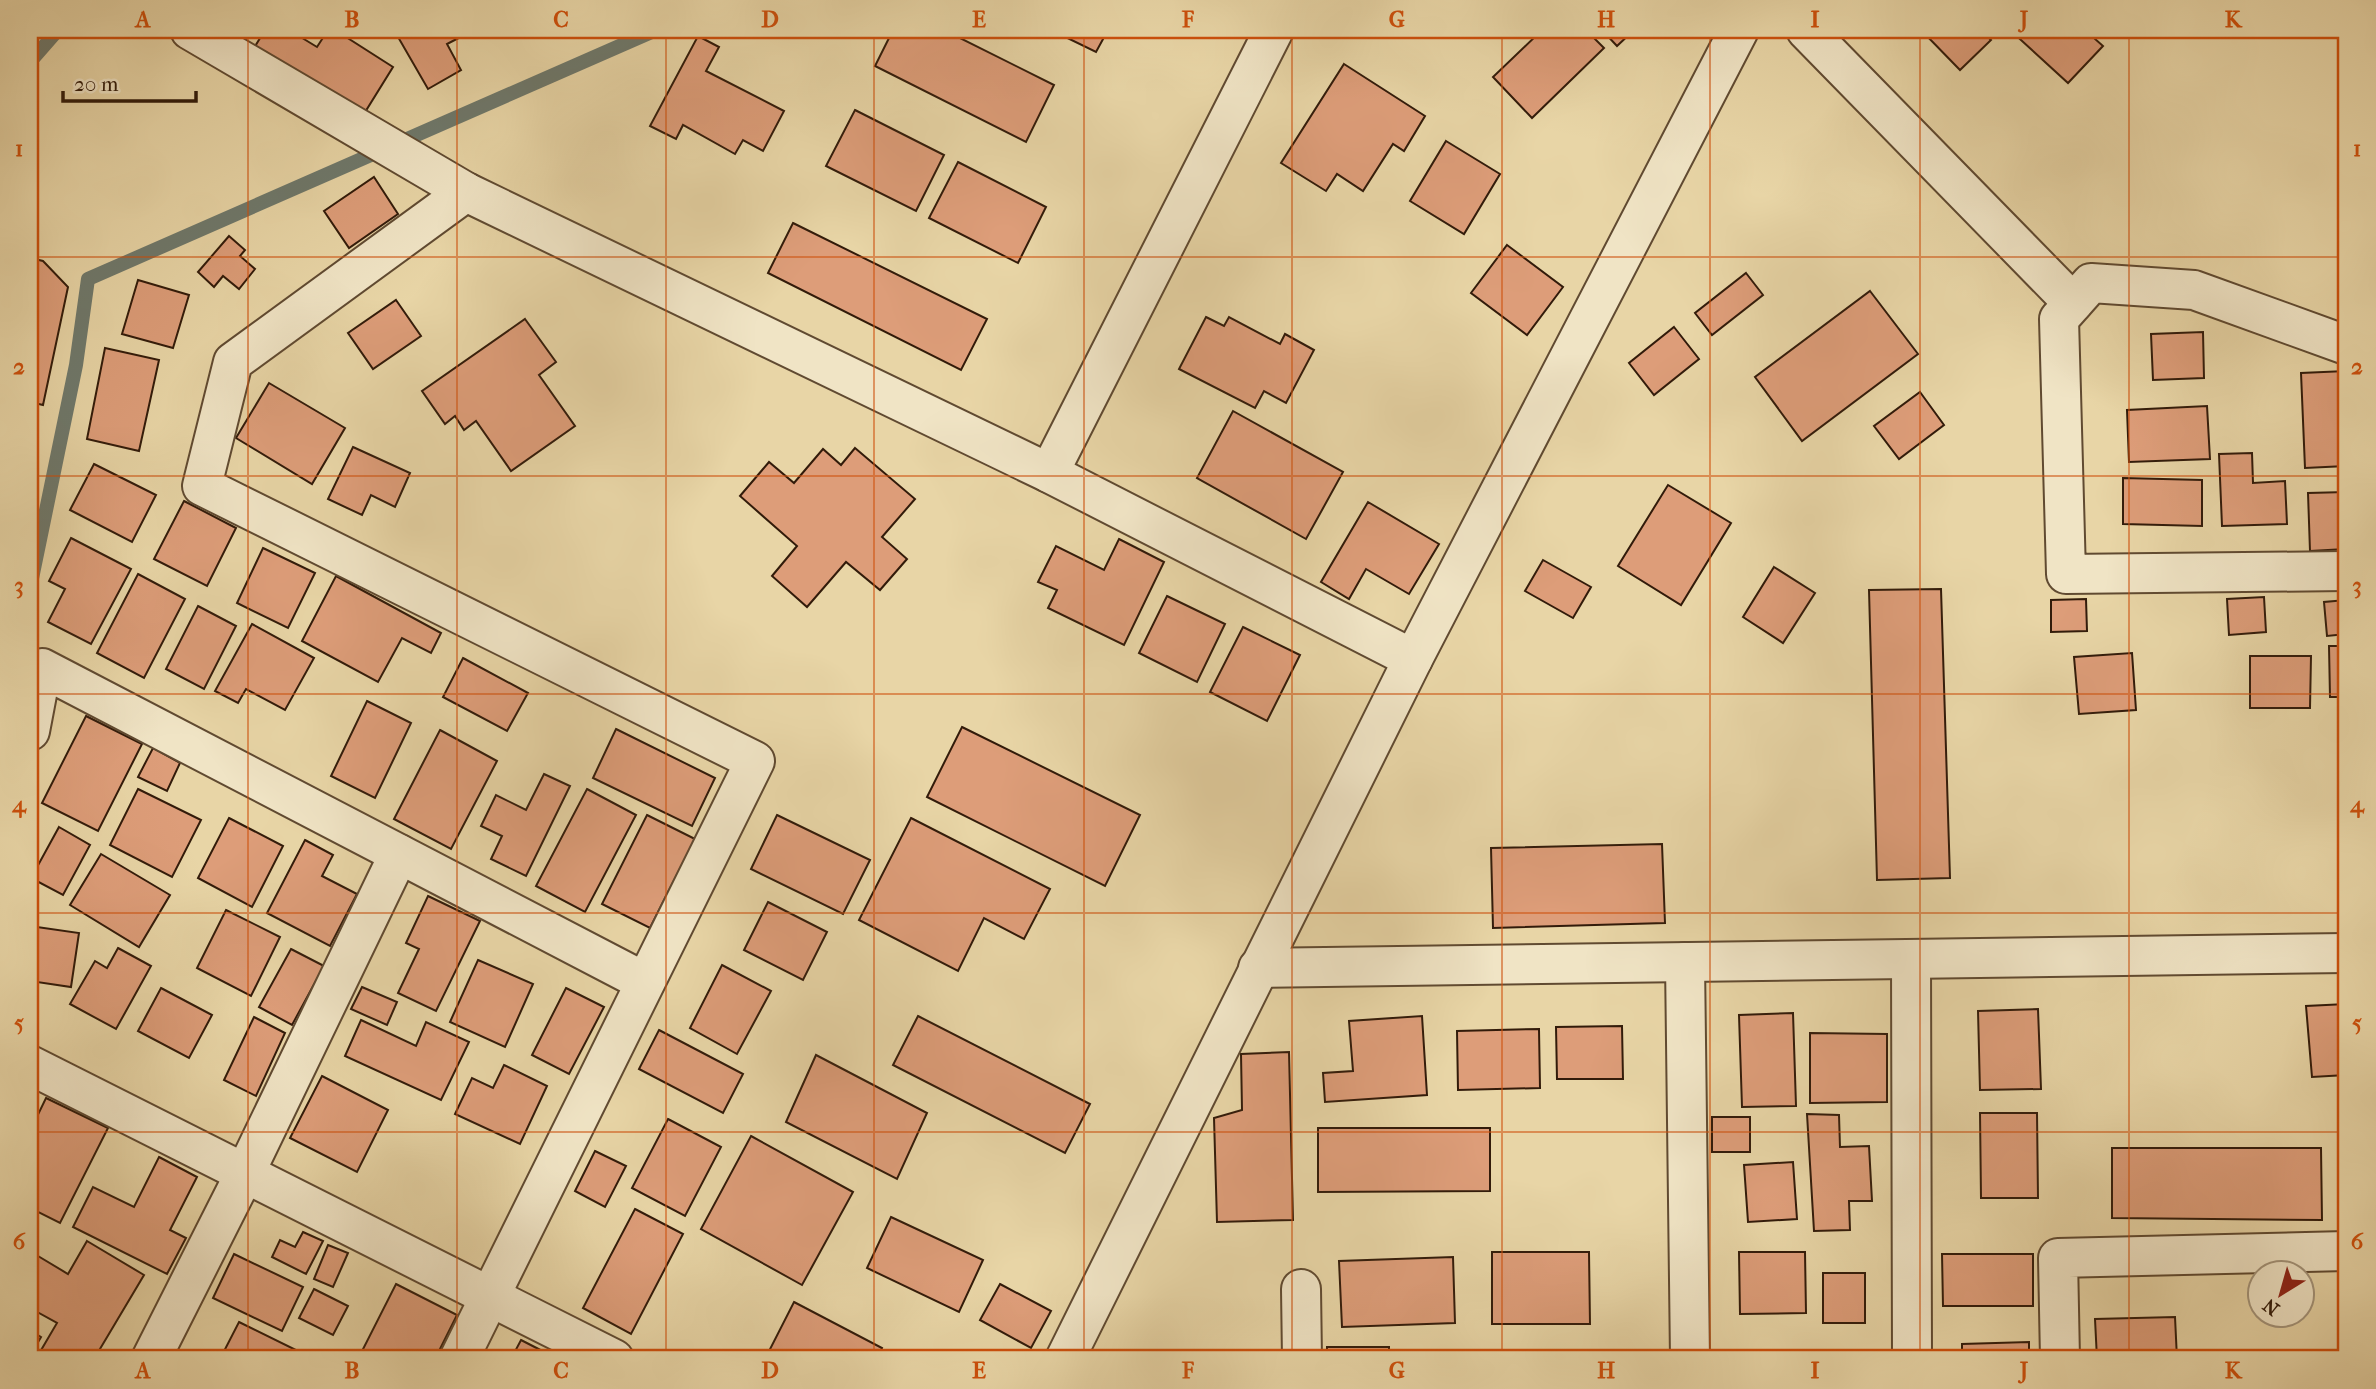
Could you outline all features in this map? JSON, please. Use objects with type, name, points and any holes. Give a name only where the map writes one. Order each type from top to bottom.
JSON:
[{"type":"street","points":[[190,30],[466,192],[1049,473],[1413,659]]},
{"type":"street","points":[[1049,473],[1274,30]]},
{"type":"street","points":[[1065,1359],[1413,659],[1738,30]]},
{"type":"street","points":[[1805,30],[2073,303]]},
{"type":"street","points":[[458,1359],[755,761],[202,486],[233,362],[466,192]]},
{"type":"street","points":[[2346,345],[2194,290],[2091,283],[2059,320],[2066,574],[2346,571]]},
{"type":"street","points":[[30,731],[41,668],[645,982]]},
{"type":"street","points":[[151,1359],[245,1173],[399,854]]},
{"type":"street","points":[[1258,968],[2346,953]]},
{"type":"street","points":[[1911,959],[1912,1359]]},
{"type":"street","points":[[1685,962],[1690,1359]]},
{"type":"street","points":[[30,1065],[614,1359]]},
{"type":"street","points":[[2060,1359],[2057,1258],[2346,1251]]},
{"type":"street","points":[[1301,1289],[1302,1359]]},
{"type":"building","points":[[265,30],[289,30],[317,47],[328,30],[335,30],[393,67],[362,117],[254,48]]},
{"type":"building","points":[[394,30],[474,30],[447,44],[461,70],[428,89]]},
{"type":"building","points":[[893,30],[944,30],[1054,85],[1026,142],[875,66]]},
{"type":"building","points":[[1051,30],[1108,30],[1096,52]]},
{"type":"building","points":[[1542,30],[1586,30],[1604,48],[1532,118],[1493,77]]},
{"type":"building","points":[[1602,30],[1634,30],[1617,46]]},
{"type":"building","points":[[1921,30],[1981,30],[1991,40],[1960,70]]},
{"type":"building","points":[[2010,30],[2085,30],[2103,46],[2068,83]]},
{"type":"building","points":[[698,36],[719,47],[706,71],[784,111],[763,151],[743,140],[735,154],[683,125],[676,139],[650,126]]},
{"type":"building","points":[[1344,64],[1425,116],[1404,151],[1393,144],[1363,191],[1337,174],[1326,191],[1281,163]]},
{"type":"building","points":[[855,110],[944,155],[916,211],[826,166]]},
{"type":"building","points":[[1446,141],[1500,174],[1464,234],[1410,201]]},
{"type":"building","points":[[958,162],[1046,207],[1018,263],[929,218]]},
{"type":"building","points":[[374,177],[398,214],[349,248],[324,211]]},
{"type":"building","points":[[793,223],[987,319],[961,370],[768,273]]},
{"type":"building","points":[[229,236],[245,250],[240,256],[255,269],[239,289],[223,276],[214,287],[198,272]]},
{"type":"building","points":[[1507,245],[1563,287],[1527,335],[1471,293]]},
{"type":"building","points":[[30,258],[43,261],[68,287],[43,405],[30,402]]},
{"type":"building","points":[[1746,273],[1763,295],[1712,335],[1695,313]]},
{"type":"building","points":[[138,280],[189,295],[173,348],[122,334]]},
{"type":"building","points":[[1870,291],[1918,354],[1802,441],[1755,377]]},
{"type":"building","points":[[396,300],[421,336],[373,369],[348,333]]},
{"type":"building","points":[[1206,317],[1224,326],[1229,317],[1280,344],[1285,334],[1314,350],[1286,403],[1264,391],[1255,408],[1179,369]]},
{"type":"building","points":[[525,319],[556,362],[539,375],[575,426],[511,471],[476,421],[464,430],[455,416],[445,424],[422,391]]},
{"type":"building","points":[[1674,327],[1699,359],[1654,395],[1629,363]]},
{"type":"building","points":[[2203,332],[2204,378],[2153,380],[2151,334]]},
{"type":"building","points":[[105,348],[159,360],[139,451],[87,439]]},
{"type":"building","points":[[2346,371],[2346,466],[2305,468],[2301,373]]},
{"type":"building","points":[[269,383],[345,428],[312,484],[236,438]]},
{"type":"building","points":[[1920,392],[1944,425],[1899,459],[1874,426]]},
{"type":"building","points":[[2207,406],[2210,459],[2129,462],[2127,410]]},
{"type":"building","points":[[1233,411],[1343,472],[1306,539],[1197,478]]},
{"type":"building","points":[[353,447],[410,473],[395,507],[371,495],[362,515],[328,499]]},
{"type":"building","points":[[855,448],[915,499],[882,537],[907,559],[880,590],[846,562],[807,607],[772,576],[797,546],[740,496],[769,462],[794,483],[823,449],[841,465]]},
{"type":"building","points":[[2252,453],[2253,483],[2285,481],[2287,524],[2222,526],[2219,454]]},
{"type":"building","points":[[94,464],[156,495],[132,542],[70,510]]},
{"type":"building","points":[[2123,478],[2202,480],[2202,526],[2123,524]]},
{"type":"building","points":[[1668,485],[1731,523],[1681,605],[1618,566]]},
{"type":"building","points":[[2346,492],[2346,549],[2310,551],[2308,493]]},
{"type":"building","points":[[184,501],[236,528],[207,586],[154,559]]},
{"type":"building","points":[[1368,502],[1439,544],[1409,594],[1366,569],[1349,599],[1321,582]]},
{"type":"building","points":[[71,538],[131,569],[91,644],[48,622],[65,589],[49,581]]},
{"type":"building","points":[[1119,539],[1164,562],[1124,645],[1048,608],[1057,590],[1038,582],[1056,546],[1104,570]]},
{"type":"building","points":[[263,548],[315,573],[288,628],[237,603]]},
{"type":"building","points":[[1543,560],[1591,587],[1573,618],[1525,591]]},
{"type":"building","points":[[1774,567],[1815,593],[1783,643],[1743,617]]},
{"type":"building","points":[[138,574],[185,599],[144,678],[97,653]]},
{"type":"building","points":[[336,576],[441,633],[431,653],[402,638],[378,682],[302,641]]},
{"type":"building","points":[[1941,589],[1950,878],[1877,880],[1869,590]]},
{"type":"building","points":[[1167,596],[1225,624],[1197,682],[1139,653]]},
{"type":"building","points":[[2264,597],[2266,632],[2229,635],[2227,599]]},
{"type":"building","points":[[2086,599],[2087,631],[2051,632],[2051,600]]},
{"type":"building","points":[[2346,600],[2346,634],[2327,636],[2324,602]]},
{"type":"building","points":[[198,606],[236,626],[204,689],[166,669]]},
{"type":"building","points":[[252,624],[314,658],[285,710],[246,689],[238,703],[215,691]]},
{"type":"building","points":[[1243,627],[1300,655],[1267,721],[1210,692]]},
{"type":"building","points":[[2329,646],[2346,646],[2346,697],[2330,697]]},
{"type":"building","points":[[2132,653],[2136,710],[2079,714],[2074,657]]},
{"type":"building","points":[[2250,656],[2311,656],[2310,708],[2250,708]]},
{"type":"building","points":[[463,658],[528,693],[507,731],[443,697]]},
{"type":"building","points":[[367,701],[411,723],[375,798],[331,776]]},
{"type":"building","points":[[86,716],[142,744],[98,831],[42,803]]},
{"type":"building","points":[[962,727],[1140,815],[1105,886],[927,797]]},
{"type":"building","points":[[616,729],[715,778],[692,826],[593,778]]},
{"type":"building","points":[[440,730],[497,761],[451,849],[394,819]]},
{"type":"building","points":[[153,748],[180,763],[167,791],[138,777]]},
{"type":"building","points":[[544,774],[570,786],[526,876],[491,859],[502,836],[481,826],[496,795],[526,810]]},
{"type":"building","points":[[138,789],[201,820],[172,877],[110,845]]},
{"type":"building","points":[[587,789],[636,815],[585,912],[536,886]]},
{"type":"building","points":[[647,815],[695,839],[650,928],[602,904]]},
{"type":"building","points":[[777,815],[870,860],[843,914],[751,869]]},
{"type":"building","points":[[229,818],[283,846],[252,907],[198,878]]},
{"type":"building","points":[[911,818],[1050,889],[1024,939],[984,918],[958,971],[859,920]]},
{"type":"building","points":[[59,827],[90,845],[63,895],[31,878]]},
{"type":"building","points":[[305,840],[333,855],[322,876],[357,894],[330,946],[267,913]]},
{"type":"building","points":[[1662,844],[1665,923],[1493,928],[1491,848]]},
{"type":"building","points":[[101,854],[170,895],[139,947],[70,905]]},
{"type":"building","points":[[428,896],[480,921],[436,1011],[398,993],[419,949],[406,943]]},
{"type":"building","points":[[768,902],[827,932],[803,980],[744,950]]},
{"type":"building","points":[[226,910],[280,937],[251,996],[197,968]]},
{"type":"building","points":[[30,926],[79,933],[71,987],[30,981]]},
{"type":"building","points":[[118,948],[151,966],[116,1029],[70,1004],[95,961],[107,968]]},
{"type":"building","points":[[291,949],[324,966],[292,1025],[259,1007]]},
{"type":"building","points":[[478,960],[533,984],[505,1047],[450,1022]]},
{"type":"building","points":[[722,965],[771,991],[737,1054],[690,1028]]},
{"type":"building","points":[[362,987],[397,1002],[387,1025],[351,1009]]},
{"type":"building","points":[[161,988],[212,1015],[189,1058],[138,1031]]},
{"type":"building","points":[[566,988],[604,1007],[569,1074],[532,1055]]},
{"type":"building","points":[[2346,1004],[2346,1075],[2312,1077],[2306,1006]]},
{"type":"building","points":[[2038,1009],[2041,1089],[1980,1090],[1978,1011]]},
{"type":"building","points":[[1793,1013],[1796,1106],[1742,1107],[1739,1015]]},
{"type":"building","points":[[918,1016],[1090,1104],[1065,1153],[893,1065]]},
{"type":"building","points":[[1422,1016],[1427,1095],[1325,1102],[1323,1073],[1353,1071],[1349,1021]]},
{"type":"building","points":[[254,1017],[285,1033],[256,1096],[224,1080]]},
{"type":"building","points":[[361,1020],[416,1046],[426,1022],[469,1042],[441,1100],[345,1056]]},
{"type":"building","points":[[1622,1026],[1623,1079],[1557,1079],[1556,1027]]},
{"type":"building","points":[[1539,1029],[1540,1088],[1458,1090],[1457,1031]]},
{"type":"building","points":[[659,1030],[743,1074],[723,1113],[639,1069]]},
{"type":"building","points":[[1810,1033],[1887,1034],[1887,1102],[1810,1103]]},
{"type":"building","points":[[1289,1052],[1293,1220],[1217,1222],[1214,1118],[1242,1110],[1241,1054]]},
{"type":"building","points":[[816,1055],[927,1113],[897,1179],[786,1122]]},
{"type":"building","points":[[504,1065],[547,1086],[520,1144],[455,1114],[472,1078],[493,1088]]},
{"type":"building","points":[[322,1076],[388,1110],[357,1172],[290,1138]]},
{"type":"building","points":[[46,1098],[108,1128],[60,1223],[30,1208],[30,1131]]},
{"type":"building","points":[[1980,1113],[2037,1113],[2038,1198],[1981,1198]]},
{"type":"building","points":[[1807,1114],[1839,1115],[1840,1147],[1869,1146],[1872,1201],[1849,1201],[1850,1230],[1814,1231]]},
{"type":"building","points":[[1712,1117],[1750,1117],[1750,1152],[1712,1152]]},
{"type":"building","points":[[668,1119],[721,1147],[685,1216],[632,1188]]},
{"type":"building","points":[[1318,1128],[1490,1128],[1490,1191],[1318,1192]]},
{"type":"building","points":[[751,1136],[853,1192],[802,1285],[701,1229]]},
{"type":"building","points":[[2112,1148],[2321,1148],[2322,1220],[2112,1218]]},
{"type":"building","points":[[595,1151],[626,1166],[605,1207],[575,1191]]},
{"type":"building","points":[[159,1157],[197,1177],[170,1230],[186,1238],[167,1274],[73,1227],[93,1187],[134,1207]]},
{"type":"building","points":[[1793,1162],[1797,1219],[1748,1222],[1744,1165]]},
{"type":"building","points":[[635,1209],[683,1234],[631,1334],[583,1308]]},
{"type":"building","points":[[891,1217],[983,1260],[959,1312],[867,1268]]},
{"type":"building","points":[[303,1232],[323,1241],[306,1274],[272,1257],[280,1240],[295,1247]]},
{"type":"building","points":[[87,1241],[144,1275],[94,1359],[52,1359],[40,1352],[57,1323],[30,1308],[30,1258],[33,1253],[68,1274]]},
{"type":"building","points":[[328,1245],[348,1253],[333,1287],[314,1279]]},
{"type":"building","points":[[1492,1252],[1589,1252],[1590,1324],[1492,1324]]},
{"type":"building","points":[[1739,1252],[1805,1252],[1806,1313],[1740,1314]]},
{"type":"building","points":[[234,1254],[303,1287],[282,1331],[213,1298]]},
{"type":"building","points":[[1942,1254],[2033,1254],[2033,1306],[1943,1306]]},
{"type":"building","points":[[1453,1257],[1455,1323],[1342,1327],[1339,1261]]},
{"type":"building","points":[[1823,1273],[1865,1273],[1865,1323],[1823,1323]]},
{"type":"building","points":[[396,1284],[457,1315],[435,1359],[358,1359]]},
{"type":"building","points":[[1000,1284],[1051,1311],[1031,1348],[980,1320]]},
{"type":"building","points":[[314,1289],[348,1306],[333,1335],[299,1318]]},
{"type":"building","points":[[794,1302],[882,1348],[877,1359],[765,1359]]},
{"type":"building","points":[[2175,1317],[2177,1359],[2097,1359],[2095,1319]]},
{"type":"building","points":[[239,1322],[300,1352],[297,1359],[220,1359]]},
{"type":"building","points":[[30,1330],[41,1337],[30,1356]]},
{"type":"building","points":[[521,1340],[558,1359],[511,1359]]},
{"type":"building","points":[[2029,1342],[2029,1359],[1962,1359],[1962,1344]]},
{"type":"building","points":[[1327,1347],[1389,1347],[1389,1359],[1327,1359]]},
{"type":"waterway","points":[[30,62],[58,30]]},
{"type":"waterway","points":[[30,588],[76,365],[88,279],[656,30]]}]
